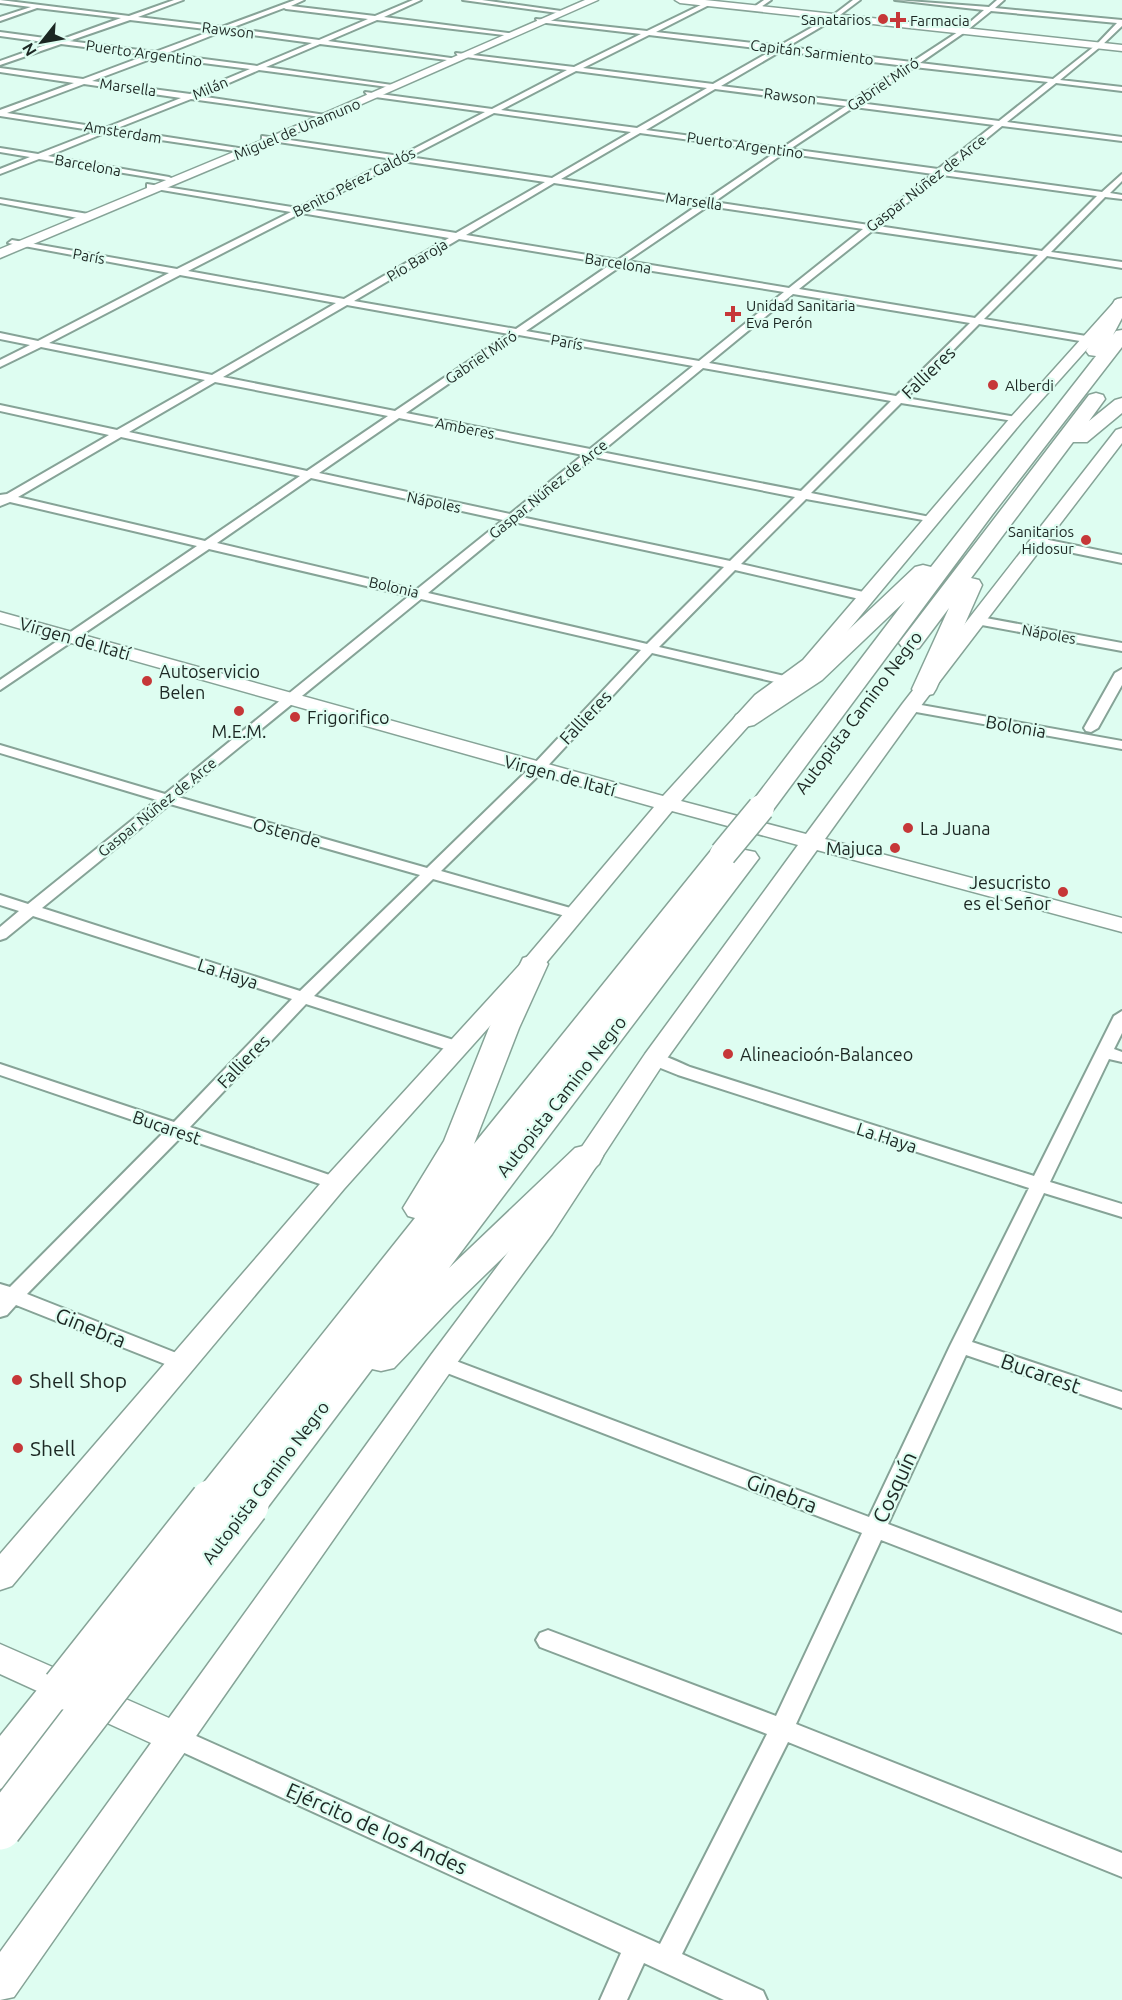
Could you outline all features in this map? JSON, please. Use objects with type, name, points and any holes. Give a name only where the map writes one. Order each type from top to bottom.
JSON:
[{"type":"highway","points":[[1050,423],[1061,400],[1095,351],[1122,303]]},
{"type":"highway","name":"Autopista Camino Negro","points":[[771,812],[963,537],[1050,423],[1122,335]]},
{"type":"highway","name":"Autopista Camino Negro","points":[[0,1768],[241,1495],[321,1360],[771,812],[990,541],[1046,463],[1122,365]]},
{"type":"highway","points":[[1046,463],[1122,404]]},
{"type":"highway","points":[[745,720],[814,675],[880,610],[963,537]]},
{"type":"highway","points":[[924,689],[990,541]]},
{"type":"highway","name":"Autopista Camino Negro","points":[[0,1828],[241,1495],[734,856]]},
{"type":"highway","points":[[321,1360],[440,1177],[460,1141],[504,1028],[533,964]]},
{"type":"highway","points":[[241,1495],[440,1297],[587,1156]]},
{"type":"street","points":[[0,19],[58,0]]},
{"type":"street","points":[[0,63],[180,0]]},
{"type":"street","points":[[0,114],[301,0]]},
{"type":"street","name":"Milán","points":[[0,172],[192,96],[418,0]]},
{"type":"street","points":[[466,0],[562,11]]},
{"type":"street","name":"Miguel de Unamuno","points":[[0,254],[12,245],[324,115],[585,0]]},
{"type":"street","name":"Miguel de Unamuno","points":[[562,11],[593,0]]},
{"type":"street","points":[[680,0],[1122,48]]},
{"type":"street","points":[[756,8],[768,0]]},
{"type":"street","name":"Pío Baroja","points":[[3,499],[120,434],[834,17],[858,0]]},
{"type":"street","points":[[898,0],[1122,22]]},
{"type":"street","name":"Gabriel Miró","points":[[0,686],[784,150],[963,31],[1001,0]]},
{"type":"street","name":"Rawson","points":[[0,1],[318,42],[575,69],[1122,139]]},
{"type":"street","name":"Benito Pérez Galdós","points":[[0,364],[402,157],[709,3]]},
{"type":"street","points":[[284,7],[508,34]]},
{"type":"street","name":"Capitán Sarmiento","points":[[541,20],[1122,89]]},
{"type":"street","name":"Gaspar Núñez de Arce","points":[[0,935],[287,699],[870,227],[1098,46],[1122,22]]},
{"type":"street","name":"Puerto Argentino","points":[[0,34],[390,86]]},
{"type":"street","name":"Marsella","points":[[0,70],[324,115]]},
{"type":"street","name":"Puerto Argentino","points":[[372,94],[1122,197]]},
{"type":"street","name":"Amsterdam","points":[[0,114],[241,150]]},
{"type":"street","name":"Marsella","points":[[270,138],[1122,265]]},
{"type":"street","name":"Barcelona","points":[[0,150],[172,179]]},
{"type":"street","name":"Fallieres","points":[[4,1299],[177,1130],[303,997],[537,769],[651,647],[1122,176]]},
{"type":"street","name":"Barcelona","points":[[154,187],[1086,339]]},
{"type":"street","points":[[0,201],[83,216]]},
{"type":"street","name":"París","points":[[12,245],[1016,420]]},
{"type":"street","points":[[0,1577],[335,1183],[533,964],[667,804],[766,695],[810,664],[1086,339],[1122,303]]},
{"type":"street","name":"Amberes","points":[[0,336],[930,520]]},
{"type":"street","name":"Nápoles","points":[[0,408],[868,597]]},
{"type":"street","points":[[0,1984],[441,1363],[542,1227],[587,1156],[654,1059],[811,842],[975,620],[1120,438]]},
{"type":"street","name":"Bolonia","points":[[3,499],[208,543],[788,681]]},
{"type":"street","points":[[1039,542],[1122,559]]},
{"type":"street","name":"Virgen de Itatí","points":[[0,617],[537,769],[1122,925]]},
{"type":"street","name":"Nápoles","points":[[975,620],[1122,647]]},
{"type":"street","points":[[1091,728],[1122,673]]},
{"type":"street","name":"Bolonia","points":[[910,707],[1122,745]]},
{"type":"street","name":"Ostende","points":[[0,748],[168,799],[575,914]]},
{"type":"street","name":"La Haya","points":[[0,900],[457,1047]]},
{"type":"street","name":"Cosquín","points":[[666,1959],[782,1729],[874,1528],[1038,1185],[1113,1055],[1122,1016]]},
{"type":"street","name":"La Haya","points":[[654,1059],[684,1071],[1122,1211]]},
{"type":"street","name":"Bucarest","points":[[0,1069],[335,1183]]},
{"type":"street","name":"Ginebra","points":[[4,1299],[182,1364]]},
{"type":"street","name":"Bucarest","points":[[960,1346],[1122,1400]]},
{"type":"street","name":"Ginebra","points":[[441,1363],[1122,1623]]},
{"type":"street","points":[[548,1640],[782,1729],[1122,1865]]},
{"type":"street","name":"Ejército de los Andes","points":[[0,1658],[754,2000]]},
{"type":"street","points":[[613,2000],[638,1946]]},
{"type":"place","name":"Sanatarios","points":[[883,19]]},
{"type":"place","name":"Farmacia","points":[[898,20]]},
{"type":"place","name":"Unidad Sanitaria Eva Perón","points":[[733,314]]},
{"type":"place","name":"Alberdi","points":[[993,385]]},
{"type":"place","name":"Sanitarios Hidosur","points":[[1086,540]]},
{"type":"place","name":"Autoservicio Belen","points":[[147,681]]},
{"type":"place","name":"M.E.M.","points":[[239,711]]},
{"type":"place","name":"Frigorifico","points":[[295,717]]},
{"type":"place","name":"La Juana","points":[[908,828]]},
{"type":"place","name":"Majuca","points":[[895,848]]},
{"type":"place","name":"Jesucristo es el Señor","points":[[1063,892]]},
{"type":"place","name":"Alineacioón-Balanceo","points":[[728,1054]]},
{"type":"place","name":"Shell Shop","points":[[17,1380]]},
{"type":"place","name":"Shell","points":[[18,1448]]}]
